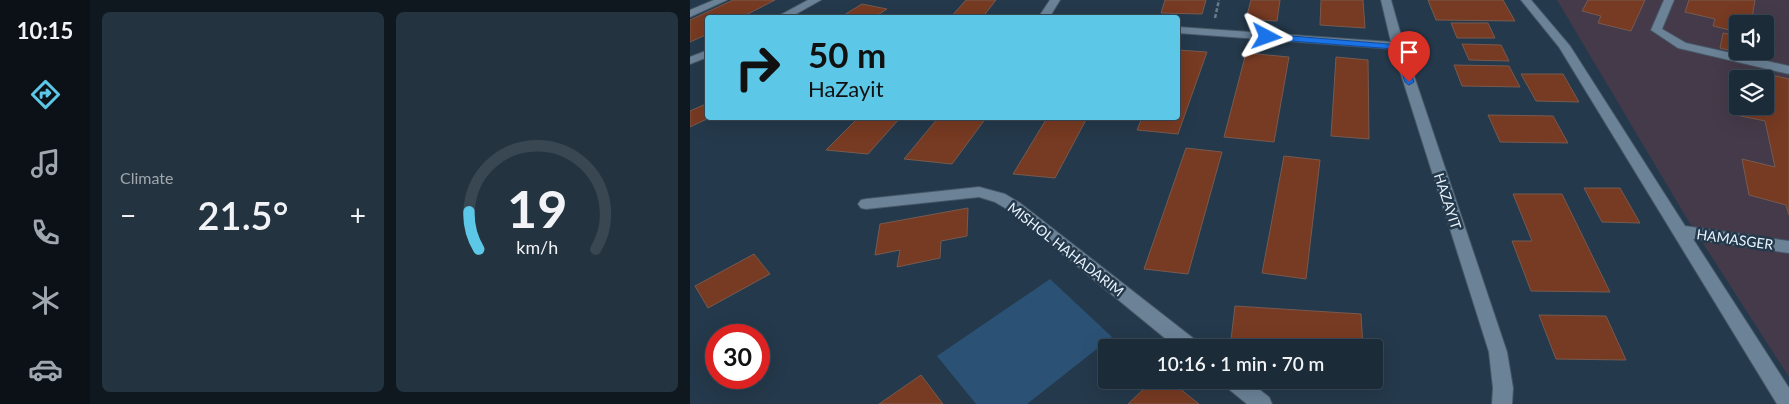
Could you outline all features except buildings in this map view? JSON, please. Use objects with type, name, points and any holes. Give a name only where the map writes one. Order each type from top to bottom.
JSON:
[{"type":"street","points":[[690,14],[722,0]]},
{"type":"street","points":[[786,15],[816,0]]},
{"type":"street","points":[[1045,15],[1055,0]]},
{"type":"street","name":"HAZAYIT","points":[[1386,0],[1398,46],[1498,352],[1503,388],[1502,404]]},
{"type":"street","points":[[1526,0],[1564,46],[1788,404]]},
{"type":"street","points":[[1668,0],[1656,30],[1682,46],[1789,70]]},
{"type":"street","points":[[1180,30],[1398,46]]},
{"type":"street","points":[[690,61],[705,54]]},
{"type":"street","name":"MISHOL HAHADARIM","points":[[866,204],[979,192],[1000,198],[1180,339]]},
{"type":"street","name":"HAMASGER","points":[[1680,231],[1789,247]]},
{"type":"street","points":[[1243,389],[1262,404]]},
{"type":"shaded area","points":[[1557,0],[1789,0],[1789,377],[1686,217]]},
{"type":"shaded area","points":[[1050,279],[1112,337],[1109,339],[1098,339],[1098,348],[1027,404],[976,404],[937,356]]},
{"type":"route","points":[[1267,37],[1398,46],[1409,82]]}]
